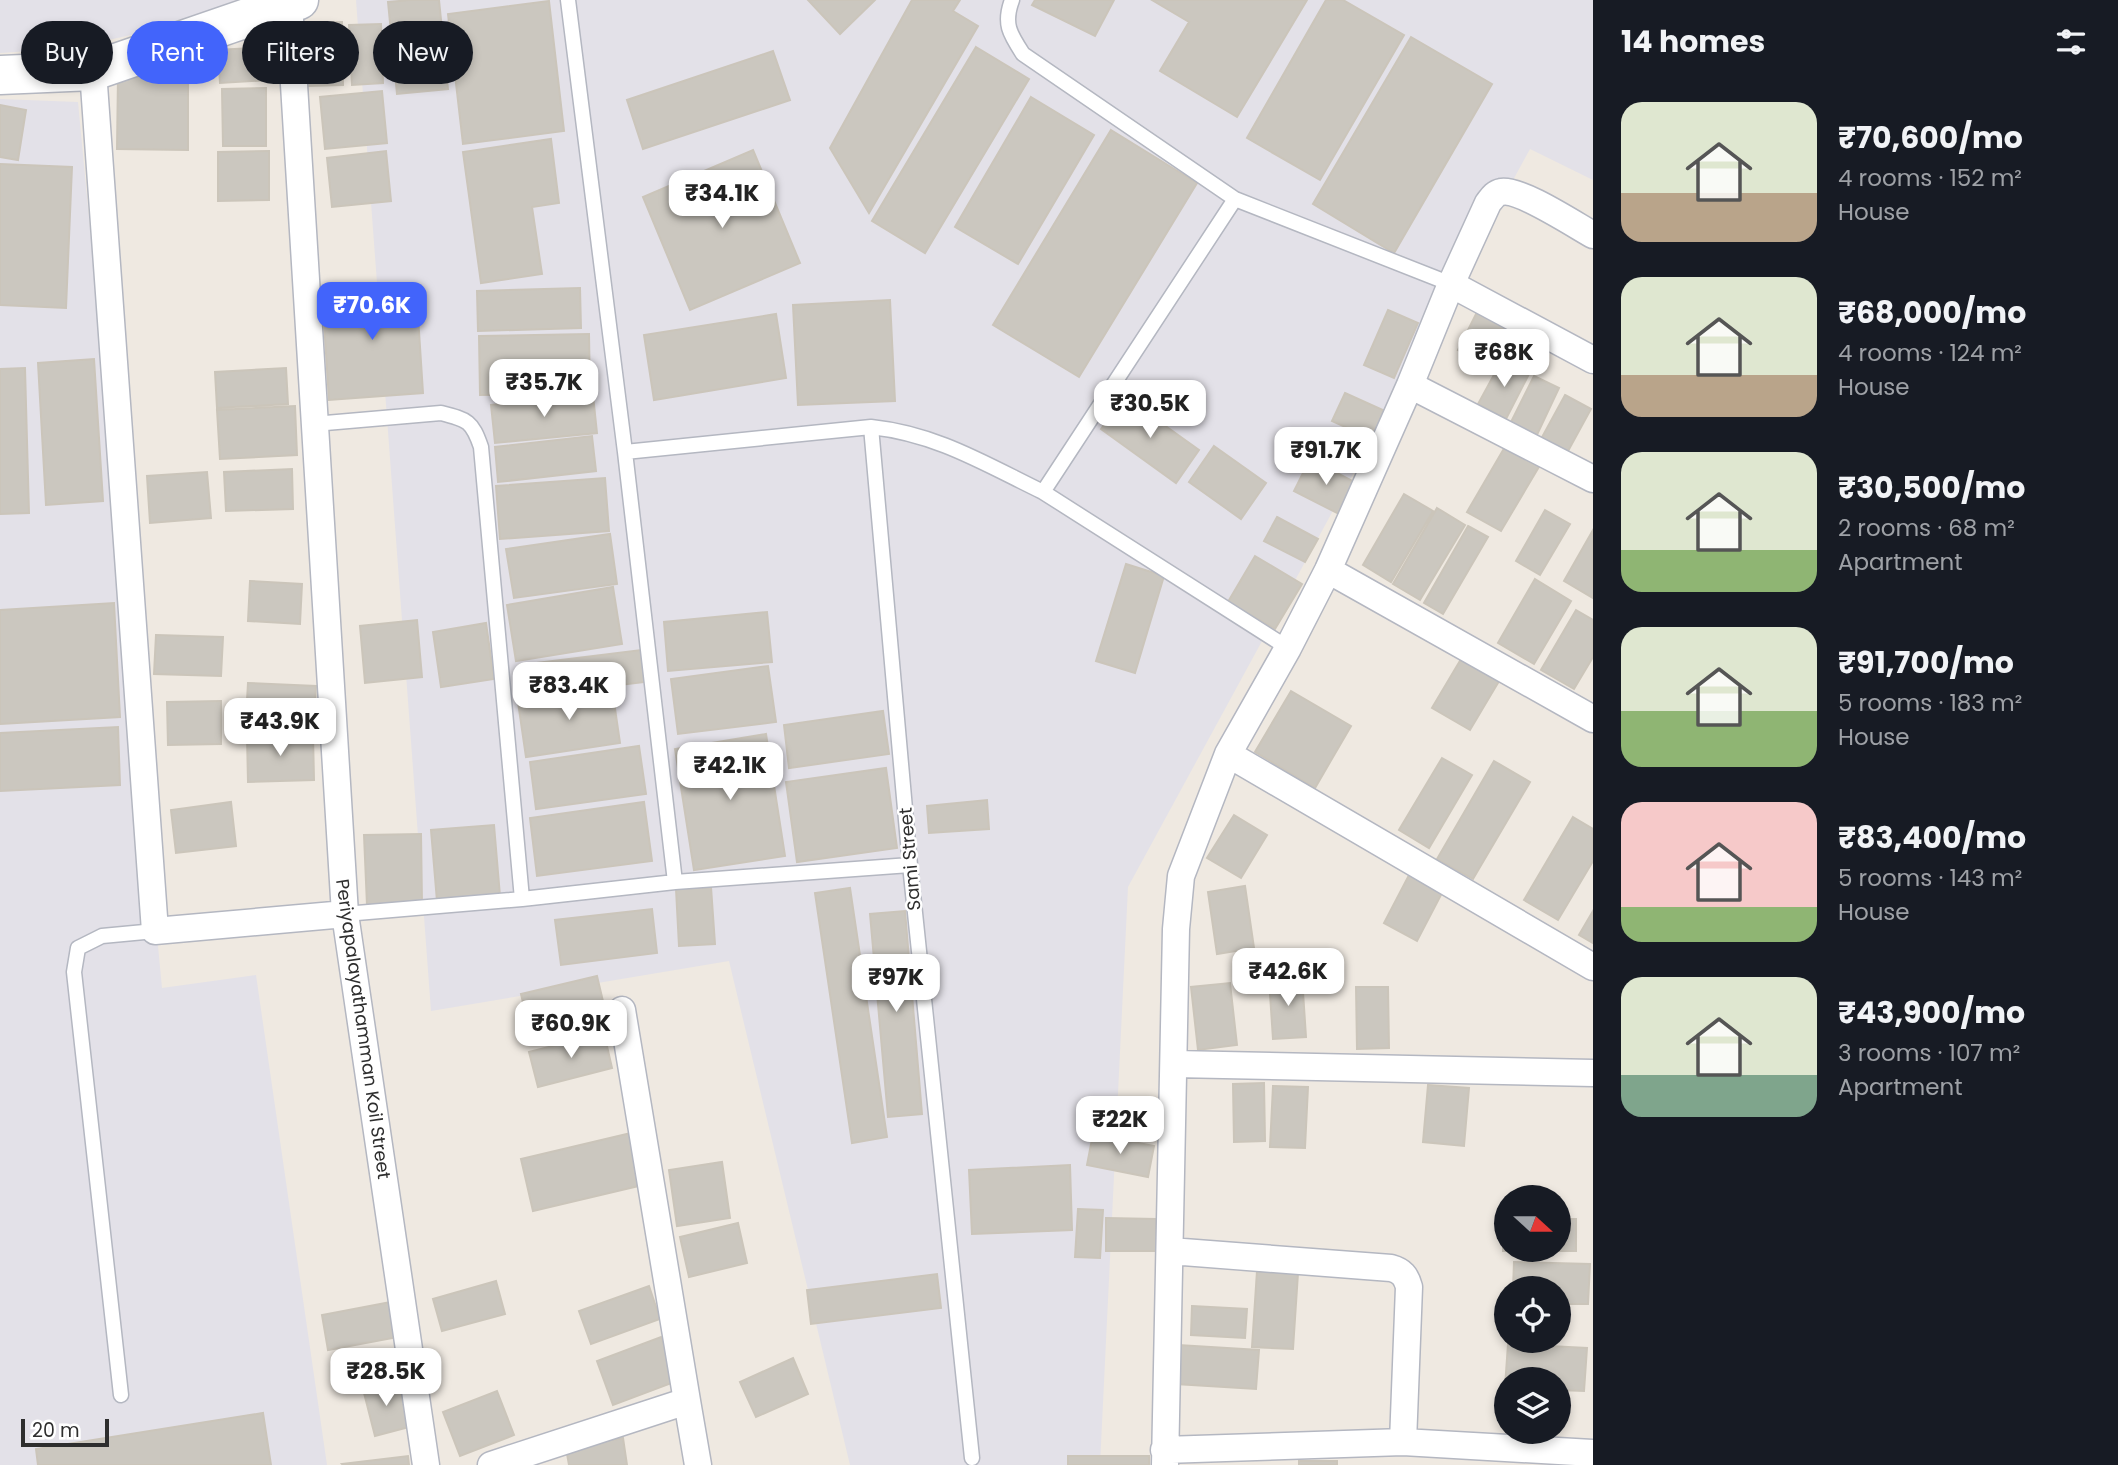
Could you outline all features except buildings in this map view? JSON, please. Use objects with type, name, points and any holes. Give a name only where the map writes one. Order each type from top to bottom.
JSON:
[{"type":"street","points":[[113,64],[292,1]]},
{"type":"street","name":"Periyapalayathamman Koil Street","points":[[292,1],[314,424],[345,914],[426,1465]]},
{"type":"street","points":[[0,75],[21,74]]},
{"type":"street","points":[[94,84],[155,931],[345,914]]},
{"type":"street","points":[[1593,235],[1521,195],[1500,192],[1488,202],[1328,570],[1289,648],[1228,754],[1181,876],[1177,929],[1165,1458],[1402,1442],[1593,1453]]},
{"type":"street","points":[[1451,284],[1593,360]]},
{"type":"street","points":[[1410,385],[1593,479]]},
{"type":"street","points":[[1328,570],[1593,719]]},
{"type":"street","points":[[1228,754],[1593,967]]},
{"type":"street","points":[[622,1010],[698,1465]]},
{"type":"street","points":[[1175,1064],[1593,1073]]},
{"type":"street","points":[[1170,1251],[1391,1268],[1400,1271],[1406,1277],[1409,1287],[1402,1442]]},
{"type":"street","points":[[491,1465],[687,1401]]},
{"type":"lane","points":[[568,0],[675,881]]},
{"type":"lane","points":[[1012,0],[1008,32],[1023,54],[1235,199],[1451,284]]},
{"type":"lane","points":[[1042,492],[1235,199]]},
{"type":"lane","points":[[314,424],[441,413],[459,418],[474,427],[481,447],[522,899]]},
{"type":"lane","points":[[625,452],[871,427],[901,430],[945,443],[1042,492],[1289,648]]},
{"type":"lane","name":"Sami Street","points":[[871,427],[910,864],[972,1458]]},
{"type":"lane","points":[[345,914],[522,899],[675,881],[910,864]]},
{"type":"lane","points":[[121,1395],[74,972],[78,948],[102,936],[155,931]]},
{"type":"shaded area","points":[[0,0],[286,0],[193,21],[127,21],[127,36],[113,39],[113,21],[21,21],[21,52],[0,53]]},
{"type":"shaded area","points":[[356,0],[1593,0],[1593,180],[1530,149],[1128,887],[1100,1465],[850,1465],[729,961],[431,1011]]},
{"type":"shaded area","points":[[0,99],[78,102],[162,988],[256,975],[327,1465],[0,1465]]}]
